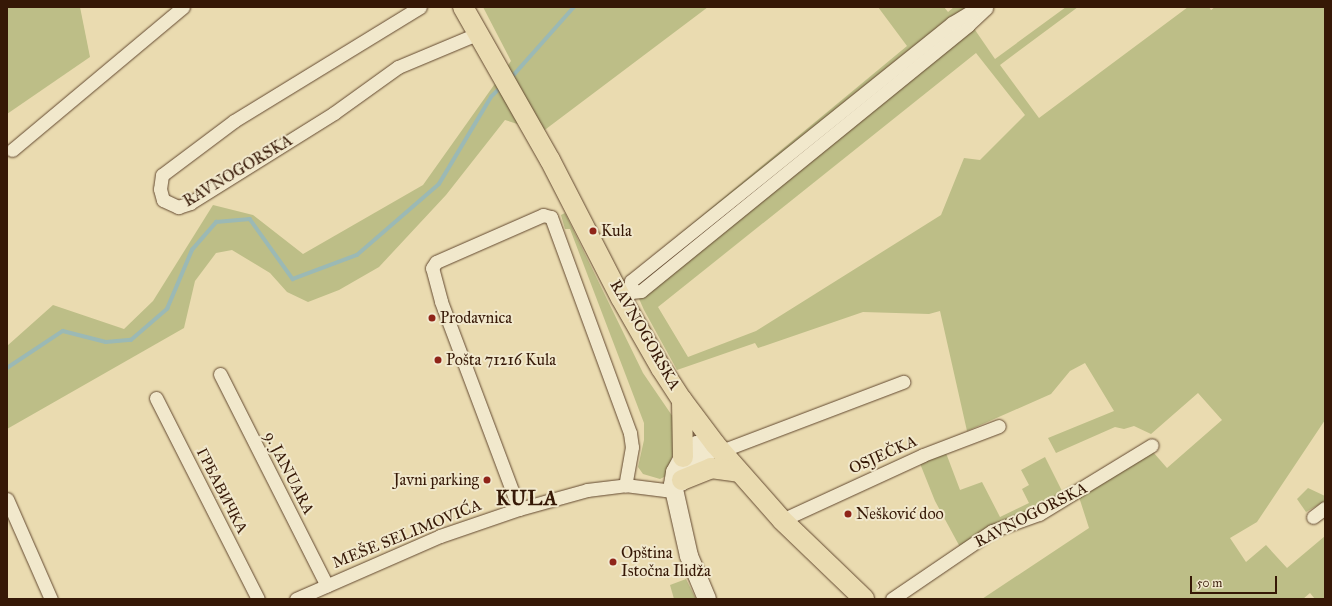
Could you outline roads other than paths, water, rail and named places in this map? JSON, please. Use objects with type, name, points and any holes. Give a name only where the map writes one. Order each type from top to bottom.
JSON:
[{"type":"main road","name":"RAVNOGORSKA","points":[[463,7],[529,127],[550,160],[626,295],[661,368],[682,400],[718,447],[782,520],[864,599]]},
{"type":"main road","points":[[682,400],[683,457]]},
{"type":"main road","points":[[707,599],[689,556],[675,472],[683,457],[697,445],[718,447]]},
{"type":"main road","points":[[678,486],[718,447]]},
{"type":"main road","points":[[678,486],[711,468],[739,472]]},
{"type":"street","points":[[12,150],[183,7]]},
{"type":"street","name":"RAVNOGORSKA","points":[[420,7],[234,121],[162,175],[160,189],[163,200],[178,207],[190,202],[334,113],[398,67],[477,34]]},
{"type":"street","points":[[626,295],[632,281],[952,23],[979,7]]},
{"type":"street","points":[[626,295],[641,291],[968,25],[986,7]]},
{"type":"street","points":[[520,509],[441,301],[432,268],[436,262],[542,215],[551,217],[630,433],[632,447],[625,485]]},
{"type":"street","name":"9. JANUARA","points":[[220,374],[326,586]]},
{"type":"street","points":[[718,447],[903,382]]},
{"type":"street","name":"ГРБАВИЧКА","points":[[156,398],[258,599]]},
{"type":"street","name":"OSJEČKA","points":[[782,520],[923,455],[999,426]]},
{"type":"street","name":"RAVNOGORSKA","points":[[892,599],[992,531],[1038,514],[1152,446]]},
{"type":"street","name":"MEŠE SELIMOVIĆA","points":[[296,599],[466,526],[520,509],[587,490],[625,485],[678,486]]},
{"type":"street","points":[[7,499],[52,599]]},
{"type":"street","points":[[1313,517],[1325,508]]},
{"type":"waterway","points":[[511,78],[574,7]]},
{"type":"waterway","points":[[7,368],[63,331],[106,342],[131,340],[167,309],[192,250],[216,222],[250,219],[293,279],[357,255],[439,184],[491,97],[501,87]]},
{"type":"place","name":"Kula","points":[[593,231]]},
{"type":"place","name":"Prodavnica","points":[[432,318]]},
{"type":"place","name":"Pošta 71216 Kula","points":[[438,360]]},
{"type":"place","name":"Javni parking","points":[[487,480]]},
{"type":"place","name":"Nešković doo","points":[[848,514]]},
{"type":"place","name":"Opština Istočna Ilidža","points":[[613,562]]},
{"type":"district","name":"KULA","points":[[527,498]]}]
